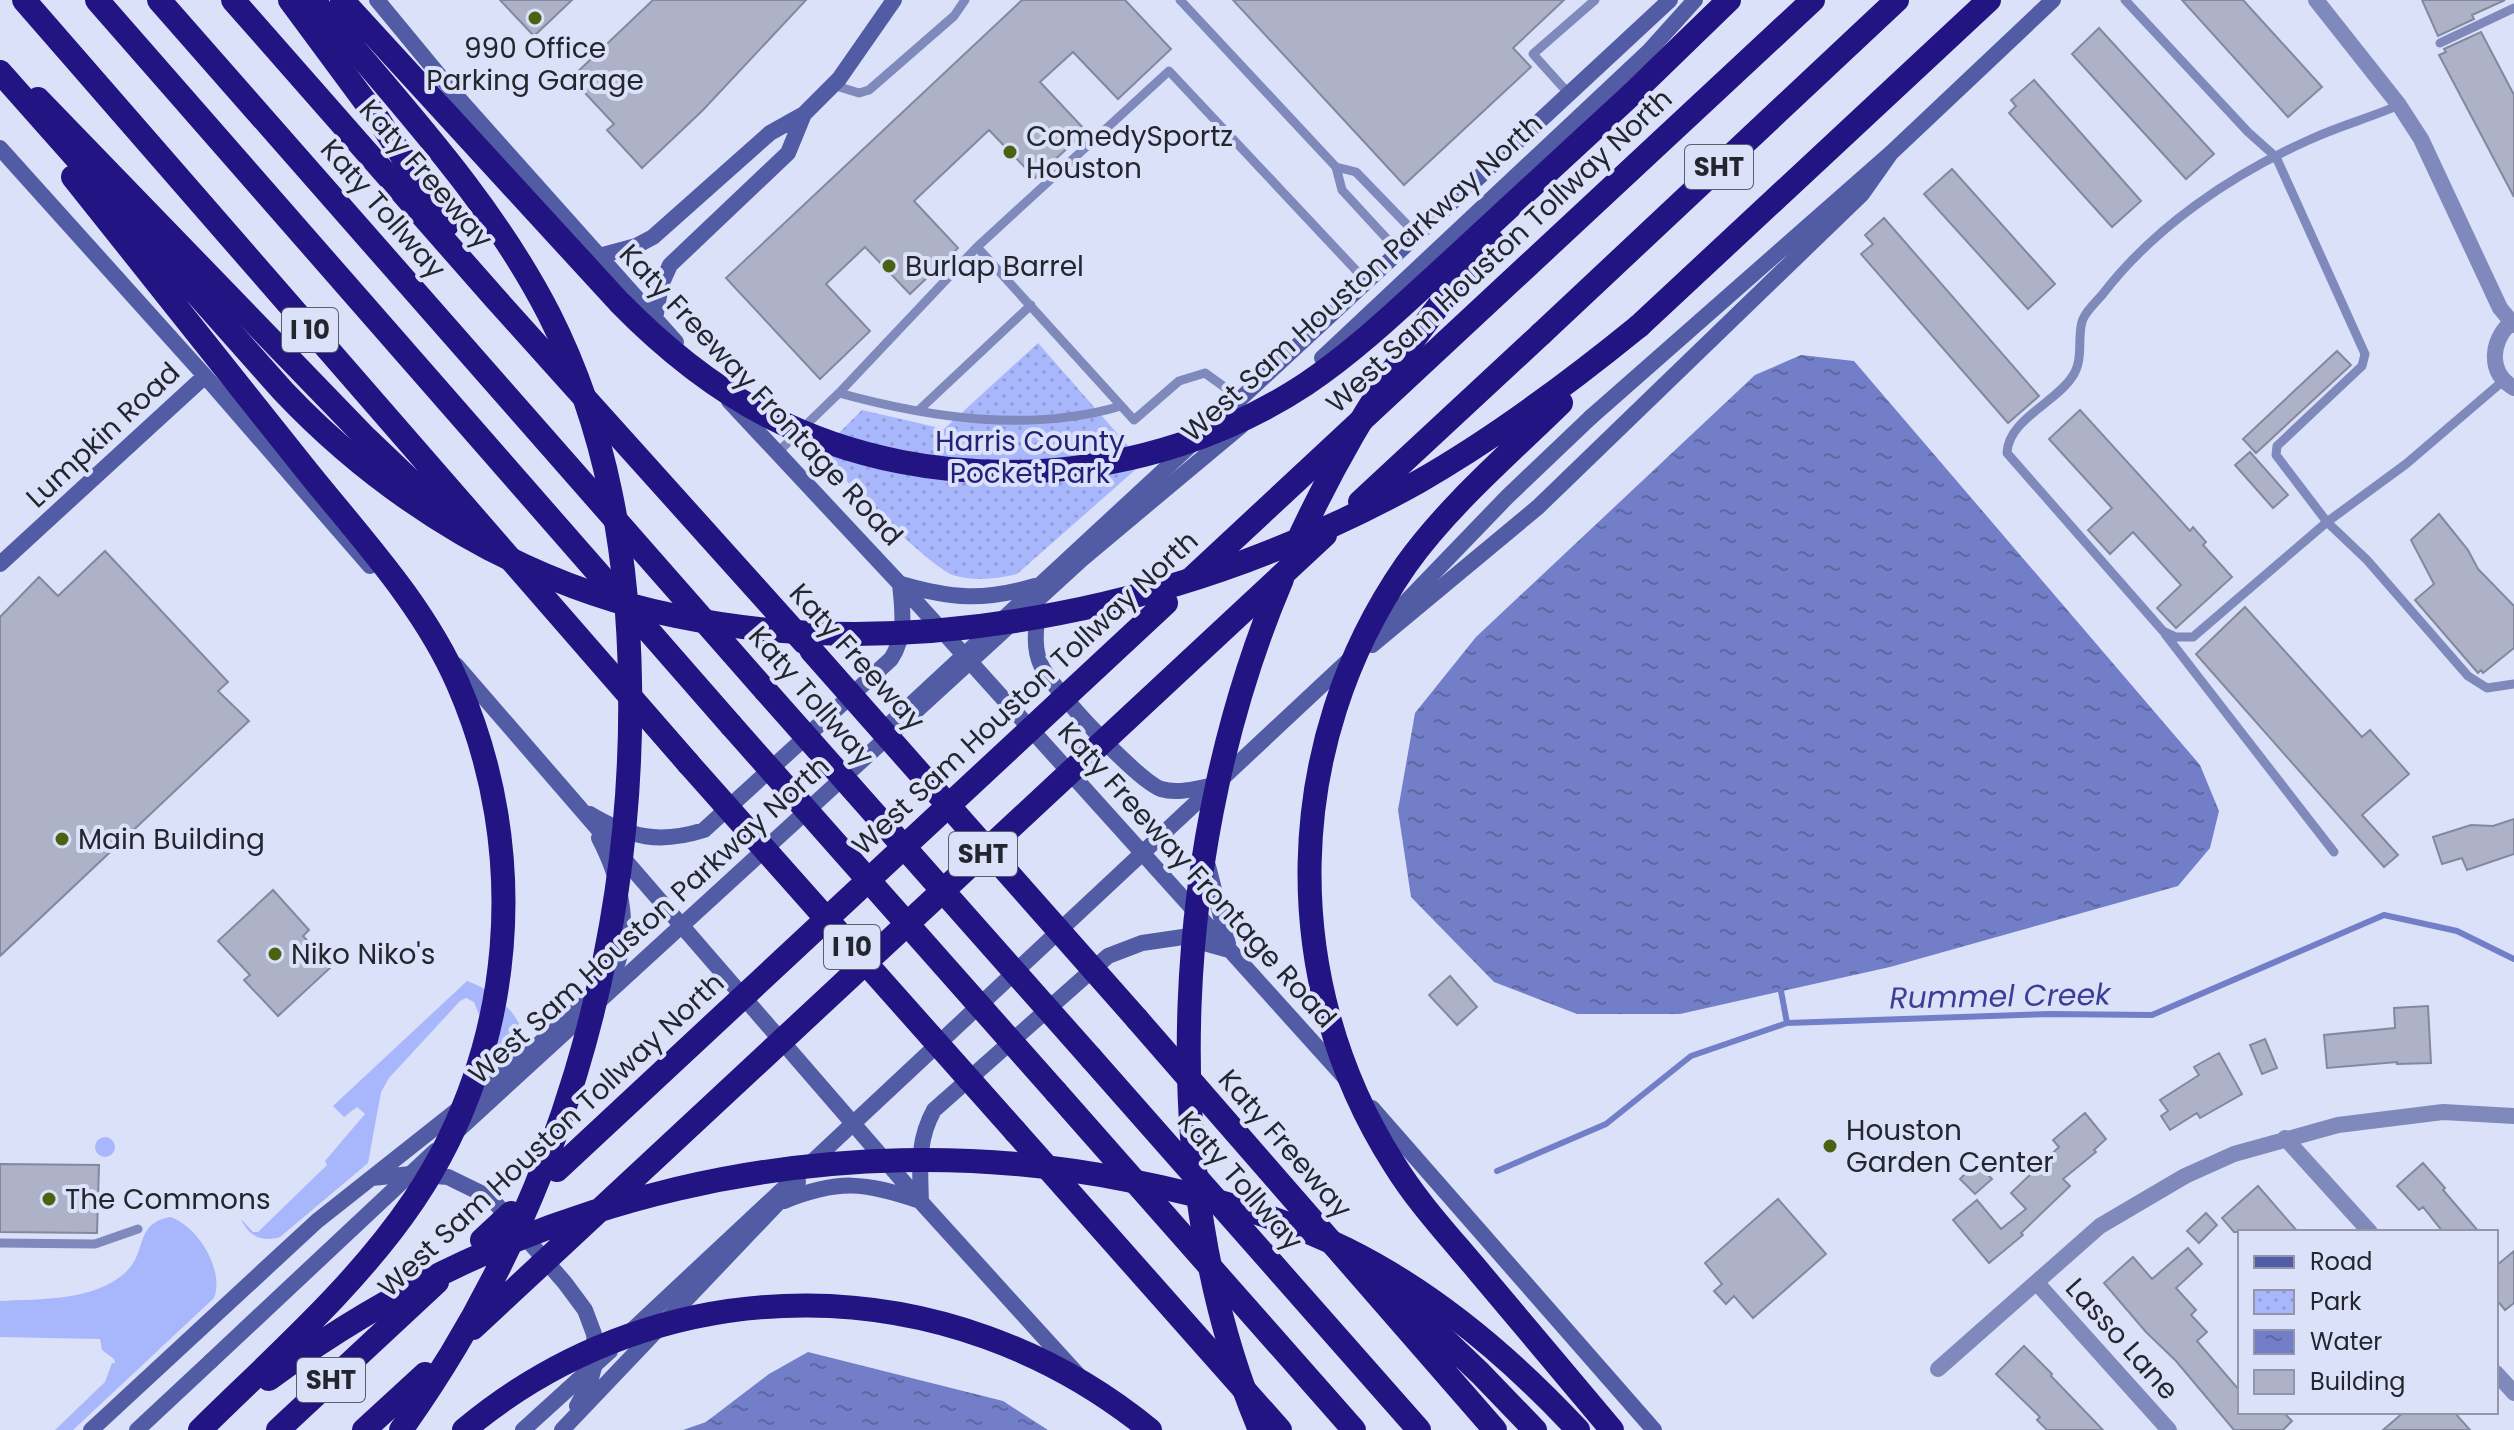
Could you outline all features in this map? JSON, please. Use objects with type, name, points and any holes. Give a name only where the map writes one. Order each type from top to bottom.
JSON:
[{"type":"highway","name":"I 10","points":[[24,0],[688,763],[1280,1430]]},
{"type":"highway","points":[[97,0],[731,725],[1354,1430]]},
{"type":"highway","name":"Katy Tollway","points":[[159,0],[1419,1430]]},
{"type":"highway","name":"Katy Freeway","points":[[233,0],[1137,1019],[1495,1430]]},
{"type":"highway","points":[[290,0],[378,119],[494,297]]},
{"type":"highway","points":[[313,0],[458,173],[524,268],[551,318],[594,420],[621,540],[628,599],[629,782],[607,948],[580,1062],[552,1144],[508,1249],[451,1354],[401,1430]]},
{"type":"highway","points":[[342,0],[619,302],[709,380],[767,415],[849,449],[920,464],[996,472],[1067,469],[1149,454],[1219,430],[1277,401],[1356,346],[1632,94],[1729,0]]},
{"type":"highway","name":"West Sam Houston Tollway North","points":[[278,1430],[1813,0]]},
{"type":"highway","name":"SHT","points":[[364,1430],[1897,0]]},
{"type":"highway","points":[[1612,1430],[1437,1221],[1394,1164],[1344,1066],[1320,986],[1309,910],[1308,870],[1313,799],[1320,759],[1345,679],[1367,630],[1408,563],[1458,504],[1639,326],[1989,0]]},
{"type":"highway","points":[[0,61],[366,438],[597,659]]},
{"type":"highway","points":[[0,72],[283,391],[333,441],[367,469],[444,523],[484,546],[541,572],[588,591],[641,607],[720,624],[821,632],[917,631],[973,626],[1122,599],[1226,568],[1339,522],[1442,468],[1526,414],[1639,326]]},
{"type":"highway","points":[[0,84],[379,561],[432,634],[472,718],[493,788],[500,827],[504,901],[500,974],[484,1050],[473,1088],[457,1123],[415,1199],[376,1250],[327,1304],[200,1430]]},
{"type":"highway","points":[[1261,1430],[1232,1354],[1207,1244],[1198,1188],[1190,1069],[1191,972],[1202,854],[1240,690],[1278,588],[1314,506],[1385,382],[1464,273],[1632,94]]},
{"type":"highway","points":[[200,1430],[337,1330],[426,1281],[528,1234],[632,1199],[736,1176],[789,1167],[905,1159],[1010,1163],[1117,1178],[1227,1203],[1310,1233],[1379,1268],[1471,1329],[1528,1378],[1578,1430]]},
{"type":"highway","points":[[1268,1172],[1480,1373],[1535,1430]]},
{"type":"highway","points":[[464,1430],[538,1379],[615,1339],[698,1316],[733,1310],[816,1305],[895,1311],[990,1337],[1041,1360],[1079,1382],[1150,1430]]},
{"type":"highway","points":[[1182,1320],[1261,1430]]},
{"type":"main road","name":"Katy Freeway Frontage Road","points":[[377,0],[453,92],[655,319],[776,454],[965,655],[1654,1430]]},
{"type":"main road","points":[[599,256],[636,246],[653,237],[770,133],[804,114],[833,85],[894,0]]},
{"type":"main road","points":[[91,1430],[280,1254],[369,1178],[410,1150],[528,1054],[610,981],[1670,0]]},
{"type":"main road","name":"West Sam Houston Parkway North","points":[[137,1430],[316,1260],[1082,559],[1322,358],[1649,51],[1695,0]]},
{"type":"main road","points":[[523,1430],[1311,697],[1507,497],[1591,417],[1891,153],[2053,0]]},
{"type":"main road","points":[[655,319],[661,285],[670,265],[788,153],[804,114]]},
{"type":"main road","points":[[0,148],[205,376],[921,1202],[1129,1430]]},
{"type":"main road","points":[[561,1430],[781,1202],[850,1120],[1137,847],[1538,507],[1862,194],[1891,153]]},
{"type":"main road","name":"Lumpkin Road","points":[[0,564],[205,376]]},
{"type":"main road","points":[[576,803],[600,820],[625,831],[657,839],[679,838],[704,830],[891,659],[902,637],[900,584],[942,595],[974,598],[1002,596],[1040,585]]},
{"type":"main road","points":[[1040,585],[1035,635],[1039,662],[1050,681],[1138,774],[1161,789],[1180,792],[1210,786]]},
{"type":"main road","points":[[1210,786],[1203,834],[1210,879],[1230,950]]},
{"type":"main road","points":[[576,803],[604,848],[621,899],[623,933],[619,958],[610,981]]},
{"type":"main road","points":[[921,1202],[919,1160],[923,1130],[934,1110],[1108,956],[1142,943],[1183,937],[1230,950]]},
{"type":"main road","points":[[369,1178],[411,1174],[448,1177],[480,1192],[491,1198],[565,1283],[585,1310],[594,1334],[596,1360],[590,1382],[561,1430]]},
{"type":"main road","points":[[781,1202],[818,1188],[848,1185],[882,1188],[921,1202]]},
{"type":"street","points":[[2318,1],[2399,105],[2421,139],[2500,308],[2512,324],[2496,340],[2493,357],[2508,385]]},
{"type":"street","points":[[1938,1369],[2100,1226],[2161,1190],[2234,1154],[2338,1125],[2443,1112],[2514,1116]]},
{"type":"street","points":[[2285,1138],[2368,1230]]},
{"type":"street","name":"Lasso Lane","points":[[2037,1283],[2169,1430]]},
{"type":"street","points":[[2498,1375],[2514,1393]]},
{"type":"lane","points":[[833,85],[859,93],[869,90],[954,16],[965,0]]},
{"type":"lane","points":[[1180,0],[1336,167],[1342,190],[1399,252]]},
{"type":"lane","points":[[1569,94],[1533,54],[1595,0]]},
{"type":"lane","points":[[2125,0],[2248,132],[2276,157],[2365,354],[2362,366],[2275,451],[2327,522],[2367,560],[2468,676],[2487,688],[2514,684]]},
{"type":"lane","points":[[2440,43],[2514,8]]},
{"type":"lane","points":[[776,454],[839,393],[977,247],[1169,71],[1367,282]]},
{"type":"lane","points":[[2334,852],[2163,631],[2017,467],[2007,453],[2008,441],[2073,377],[2081,353],[2082,320],[2122,269],[2171,224],[2231,181],[2276,157],[2309,140],[2399,105]]},
{"type":"lane","points":[[1336,167],[1356,172],[1417,235]]},
{"type":"lane","points":[[977,247],[1134,420],[1179,381],[1205,373],[1241,399]]},
{"type":"lane","points":[[918,411],[1031,305]]},
{"type":"lane","points":[[2163,631],[2176,637],[2193,637],[2200,633],[2327,522],[2508,385]]},
{"type":"lane","points":[[839,393],[959,417],[1043,421],[1093,414],[1121,406]]},
{"type":"lane","points":[[0,1243],[95,1244],[138,1229]]},
{"type":"path","points":[[642,925],[650,934]]},
{"type":"green space","name":"Harris County Pocket Park","points":[[1038,343],[1143,463],[1017,574],[986,579],[956,576],[908,541],[819,453],[862,410],[944,429]]},
{"type":"green space","points":[[467,981],[497,998],[515,1016],[523,1037],[523,1048],[471,1093],[482,1022],[474,1002],[466,998],[460,1001],[389,1078],[381,1092],[368,1163],[280,1237],[267,1239],[251,1233],[241,1219],[253,1232],[258,1232],[327,1165],[325,1161],[365,1114],[357,1107],[344,1117],[333,1106]]},
{"type":"green space","points":[[105,1137],[112,1140],[115,1147],[112,1154],[105,1157],[98,1154],[95,1147],[98,1140]]},
{"type":"green space","points":[[170,1217],[190,1229],[206,1250],[216,1275],[214,1298],[73,1430],[55,1430],[105,1382],[114,1359],[102,1350],[100,1339],[0,1337],[0,1301],[66,1297],[99,1288],[126,1272],[137,1256],[146,1232],[159,1221]]},
{"type":"water","points":[[1801,355],[1854,361],[2200,765],[2219,811],[2210,848],[2178,886],[1890,967],[1680,1014],[1577,1014],[1494,982],[1411,897],[1398,810],[1415,713],[1476,637],[1755,375]]},
{"type":"water","points":[[808,1352],[1003,1401],[1048,1430],[683,1430],[706,1422],[769,1374]]},
{"type":"building","name":"990 Office Parking Garage","points":[[500,0],[572,0],[534,36]]},
{"type":"building","points":[[653,0],[806,0],[703,110],[642,168],[607,130],[614,124],[571,78]]},
{"type":"building","points":[[1022,0],[1125,0],[1171,49],[1118,99],[1073,52],[1040,82],[1086,131],[1035,178],[989,130],[914,201],[958,248],[910,294],[865,247],[826,284],[870,331],[820,379],[726,278]]},
{"type":"building","points":[[1233,0],[1564,0],[1513,48],[1531,67],[1404,185]]},
{"type":"building","points":[[2182,0],[2243,0],[2322,87],[2288,117]]},
{"type":"building","points":[[2422,0],[2505,0],[2472,15],[2474,19],[2438,36]]},
{"type":"building","points":[[2099,28],[2214,154],[2186,179],[2072,54]]},
{"type":"building","points":[[2481,32],[2514,95],[2514,197],[2439,55],[2446,52],[2444,49]]},
{"type":"building","points":[[2034,80],[2141,201],[2112,227],[2009,113],[2016,106],[2011,100]]},
{"type":"building","points":[[1952,169],[2055,284],[2028,309],[1924,194]]},
{"type":"building","points":[[1884,218],[2039,396],[2008,423],[1861,254],[1873,244],[1865,235]]},
{"type":"building","points":[[2337,351],[2351,365],[2256,453],[2243,439]]},
{"type":"building","points":[[2080,410],[2190,531],[2193,527],[2206,542],[2203,545],[2232,577],[2176,628],[2157,608],[2181,585],[2133,532],[2110,554],[2088,530],[2112,508],[2049,439]]},
{"type":"building","points":[[2250,452],[2288,495],[2273,508],[2235,465]]},
{"type":"building","points":[[2439,514],[2468,550],[2478,569],[2514,606],[2514,648],[2483,673],[2481,670],[2478,673],[2415,600],[2434,584],[2411,540]]},
{"type":"building","name":"Main Building","points":[[105,551],[228,682],[218,691],[249,721],[0,956],[0,617],[39,577],[58,596]]},
{"type":"building","points":[[2245,607],[2362,737],[2370,730],[2409,774],[2362,815],[2398,855],[2384,867],[2196,654]]},
{"type":"building","points":[[2514,819],[2514,854],[2467,870],[2462,858],[2442,864],[2433,837],[2471,825],[2493,826]]},
{"type":"building","name":"Niko Niko's","points":[[273,890],[309,930],[303,936],[331,967],[278,1016],[244,980],[250,975],[218,941]]},
{"type":"building","points":[[1450,976],[1477,1007],[1457,1025],[1429,995]]},
{"type":"building","points":[[2428,1006],[2431,1063],[2397,1062],[2327,1068],[2324,1035],[2395,1028],[2394,1008]]},
{"type":"building","points":[[2265,1039],[2277,1068],[2262,1074],[2250,1045]]},
{"type":"building","points":[[2219,1053],[2242,1094],[2200,1118],[2197,1113],[2170,1130],[2161,1116],[2168,1111],[2160,1100],[2199,1075],[2194,1067]]},
{"type":"building","points":[[2085,1113],[2106,1139],[2094,1150],[2096,1152],[2063,1179],[2070,1186],[2021,1233],[2023,1235],[1989,1263],[1953,1220],[1977,1200],[2001,1229],[2026,1209],[2011,1193],[2059,1147],[2053,1140]]},
{"type":"building","points":[[1976,1163],[1992,1179],[1975,1194],[1960,1179]]},
{"type":"building","points":[[2423,1163],[2477,1230],[2441,1230],[2423,1207],[2419,1210],[2397,1186]]},
{"type":"building","name":"The Commons","points":[[0,1164],[99,1165],[97,1233],[0,1232]]},
{"type":"building","points":[[2258,1186],[2296,1230],[2234,1232],[2222,1218]]},
{"type":"building","points":[[1778,1199],[1826,1254],[1753,1318],[1734,1296],[1726,1304],[1714,1291],[1722,1284],[1705,1263]]},
{"type":"building","points":[[2206,1213],[2217,1225],[2199,1243],[2187,1231]]},
{"type":"building","points":[[2188,1248],[2202,1264],[2176,1288],[2196,1310],[2191,1315],[2207,1332],[2197,1341],[2238,1389],[2238,1414],[2285,1414],[2292,1421],[2283,1430],[2234,1430],[2104,1283],[2133,1257],[2152,1279]]},
{"type":"building","points":[[2514,1251],[2514,1303],[2505,1310],[2498,1301],[2498,1264]]},
{"type":"building","points":[[2024,1346],[2103,1430],[2047,1430],[2037,1420],[2040,1417],[1996,1374]]},
{"type":"building","points":[[2402,1414],[2456,1414],[2470,1430],[2383,1430]]},
{"type":"waterway","name":"Rummel Creek","points":[[1497,1171],[1606,1124],[1691,1056],[1787,1023],[2050,1014],[2152,1015],[2384,915],[2457,931],[2514,959]]},
{"type":"waterway","points":[[1781,991],[1787,1023]]},
{"type":"place","name":"990 Office Parking Garage","points":[[535,18]]},
{"type":"place","name":"ComedySportz Houston","points":[[1010,152]]},
{"type":"place","name":"Burlap Barrel","points":[[889,266]]},
{"type":"place","name":"Main Building","points":[[62,839]]},
{"type":"place","name":"Niko Niko's","points":[[275,954]]},
{"type":"place","name":"Houston Garden Center","points":[[1830,1146]]},
{"type":"place","name":"The Commons","points":[[49,1199]]}]
